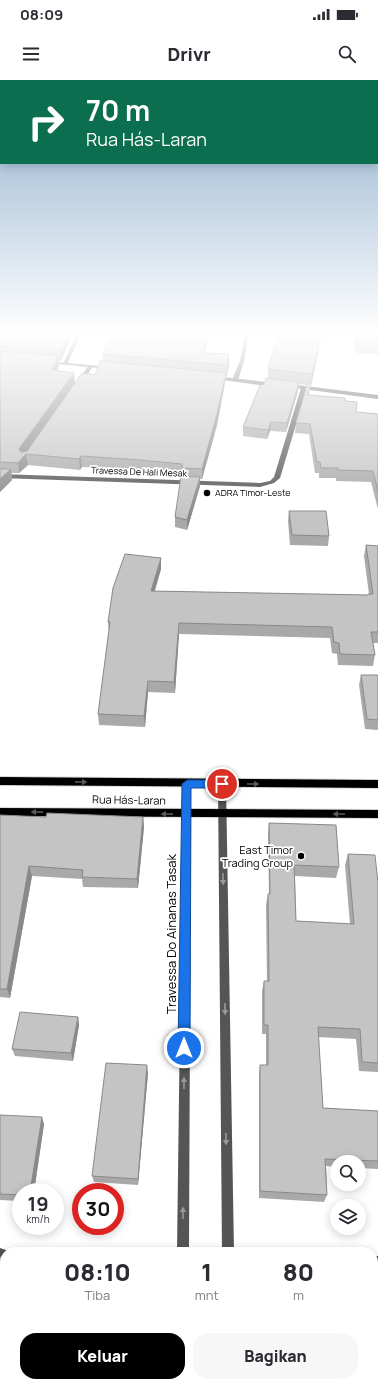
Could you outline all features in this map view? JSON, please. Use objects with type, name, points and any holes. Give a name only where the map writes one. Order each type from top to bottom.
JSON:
[{"type":"main road","name":"Rua Hás-Laran","points":[[0,781],[187,784],[378,784]]},
{"type":"main road","name":"Rua Hás-Laran","points":[[0,812],[378,814]]},
{"type":"street","name":"Travessa De Hali Mesak","points":[[0,476],[260,485],[272,482],[277,478],[302,395]]},
{"type":"street","name":"Travessa Do Ainanas Tasak","points":[[183,1247],[187,784]]},
{"type":"street","points":[[222,784],[228,1247]]},
{"type":"building","points":[[0,395],[58,395],[19,449],[21,452],[27,451],[66,395],[221,395],[202,469],[182,468],[182,464],[140,460],[81,456],[79,459],[26,454],[18,463],[0,462]]},
{"type":"building","points":[[256,395],[295,395],[287,423],[271,422],[268,430],[243,427]]},
{"type":"building","points":[[304,395],[345,398],[345,401],[357,402],[356,412],[378,414],[378,491],[373,471],[321,468],[320,462],[317,462],[310,424],[296,423]]},
{"type":"building","points":[[0,469],[11,469],[0,479]]},
{"type":"building","points":[[181,476],[200,477],[187,520],[175,517]]},
{"type":"building","points":[[289,511],[326,511],[329,536],[292,535]]},
{"type":"building","points":[[366,545],[378,546],[378,632],[371,632],[375,655],[340,654],[339,643],[334,642],[332,627],[179,623],[174,682],[148,681],[144,716],[98,714],[113,588],[125,554],[161,558],[151,591],[368,595],[373,594]]},
{"type":"building","points":[[361,675],[378,675],[378,720],[367,719]]},
{"type":"building","points":[[47,813],[143,817],[137,879],[82,877],[83,870],[29,866],[7,989],[0,989],[0,815],[46,817]]},
{"type":"building","points":[[269,823],[336,825],[339,867],[294,865],[296,921],[354,924],[348,854],[375,855],[378,883],[378,1063],[362,1062],[360,1029],[318,1027],[323,1108],[378,1111],[378,1161],[366,1161],[366,1155],[330,1155],[330,1159],[325,1159],[327,1195],[260,1191],[260,1065],[268,1065],[268,1025],[264,1025],[264,981],[269,981],[268,894],[270,894]]},
{"type":"building","points":[[20,1012],[78,1017],[71,1053],[12,1049]]},
{"type":"building","points":[[106,1063],[147,1065],[138,1179],[92,1176]]},
{"type":"building","points":[[0,1115],[42,1117],[31,1183],[12,1183],[12,1195],[0,1194]]},
{"type":"place","name":"ADRA Timor-Leste","points":[[207,493]]},
{"type":"place","name":"East Timor Trading Group","points":[[301,856]]},
{"type":"route","points":[[184,1048],[187,784],[222,784]]}]
